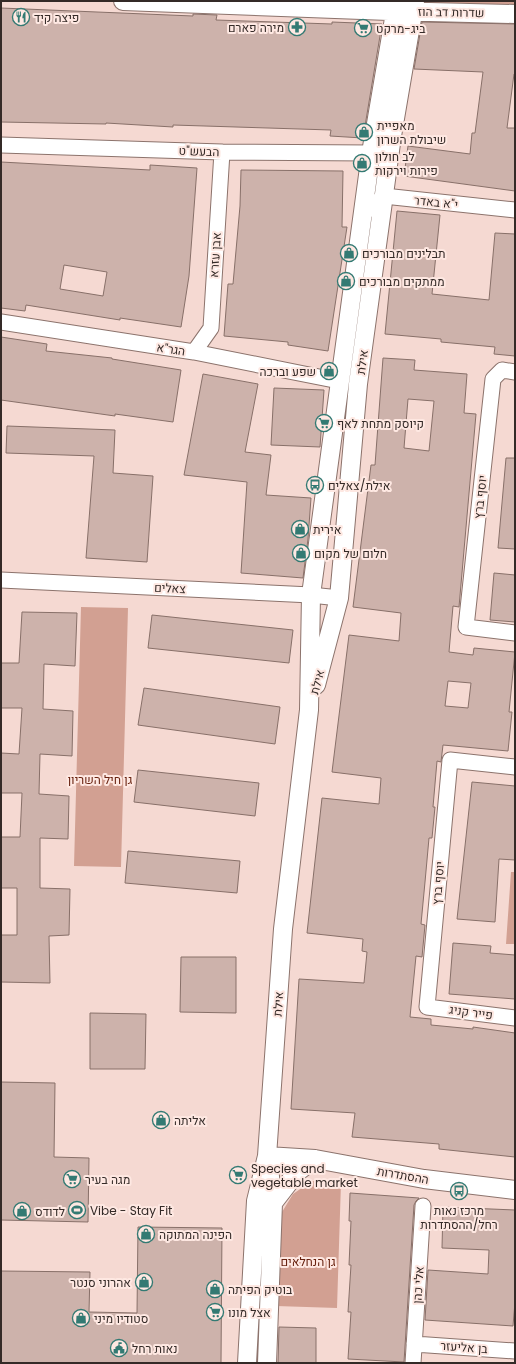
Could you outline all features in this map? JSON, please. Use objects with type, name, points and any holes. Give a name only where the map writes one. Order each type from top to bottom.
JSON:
[{"type":"street","name":"שדרות דב הוז","points":[[123,1],[405,6],[515,14]]},
{"type":"street","name":"אילת","points":[[310,710],[339,598],[357,404],[392,136],[405,6]]},
{"type":"street","name":"אילת","points":[[247,1363],[256,1201],[267,1156],[283,929],[310,710],[310,595],[371,153],[405,6]]},
{"type":"street","points":[[371,153],[392,136]]},
{"type":"street","name":"הבעש\"ט","points":[[1,145],[222,152],[371,153]]},
{"type":"street","name":"אבן עזרא","points":[[194,352],[211,328],[222,152]]},
{"type":"street","points":[[362,214],[384,196]]},
{"type":"street","name":"י\"א באדר","points":[[384,196],[515,210]]},
{"type":"street","name":"הגר\"א","points":[[1,322],[194,352],[339,381]]},
{"type":"street","name":"יוסף ברץ","points":[[508,371],[493,379],[466,627],[515,633]]},
{"type":"street","points":[[339,381],[348,390],[357,404]]},
{"type":"street","name":"צאלים","points":[[1,580],[310,595],[339,598]]},
{"type":"street","name":"יוסף ברץ","points":[[427,1006],[450,760],[515,766]]},
{"type":"street","name":"פייר קניג","points":[[427,1006],[515,1018]]},
{"type":"street","name":"אילת","points":[[267,1156],[272,1203],[267,1363]]},
{"type":"street","name":"ההסתדרות","points":[[267,1156],[315,1159],[424,1179],[515,1190]]},
{"type":"street","points":[[272,1203],[297,1172],[315,1159]]},
{"type":"street","name":"אלי כהן","points":[[412,1363],[423,1206]]},
{"type":"street","name":"בן אליעזר","points":[[414,1344],[515,1351]]},
{"type":"green space","points":[[415,1],[515,1],[515,14],[413,12]]},
{"type":"green space","name":"גן חיל השריון","points":[[81,607],[128,608],[121,867],[74,866]]},
{"type":"green space","points":[[511,872],[515,872],[515,944],[506,944]]},
{"type":"green space","name":"גן הנחלאים","points":[[312,1181],[341,1182],[337,1308],[276,1306],[279,1217],[293,1194]]},
{"type":"building","points":[[1,8],[193,16],[193,14],[217,15],[216,20],[332,24],[332,22],[382,24],[363,138],[330,136],[331,130],[173,125],[173,127],[106,123],[1,122]]},
{"type":"building","points":[[422,22],[515,24],[515,74],[507,128],[515,128],[515,191],[404,176],[408,146],[470,154],[472,133],[475,133],[483,72],[414,69]]},
{"type":"building","points":[[1,162],[150,170],[150,165],[197,168],[189,276],[181,327],[120,318],[120,320],[26,305],[25,311],[1,308]],"holes":[[[64,265],[107,272],[103,296],[60,289]]]},
{"type":"building","points":[[241,170],[343,171],[342,227],[347,227],[328,351],[288,345],[288,342],[224,336],[228,284],[233,284],[240,206]]},
{"type":"building","points":[[397,211],[440,215],[432,294],[489,300],[495,233],[515,234],[515,356],[494,354],[495,347],[441,342],[441,339],[385,334]]},
{"type":"building","points":[[1,337],[47,344],[46,351],[112,358],[181,370],[173,422],[115,414],[115,416],[1,400]]},
{"type":"building","points":[[383,358],[415,360],[414,370],[467,374],[464,413],[476,414],[459,607],[453,606],[449,652],[473,655],[474,648],[515,652],[509,712],[512,712],[508,751],[443,745],[441,762],[437,761],[432,838],[429,838],[421,924],[425,925],[422,957],[416,956],[410,1017],[431,1019],[431,1025],[473,1029],[473,1027],[515,1033],[515,1157],[439,1149],[439,1144],[352,1137],[355,1113],[291,1109],[299,979],[364,983],[367,952],[362,951],[363,939],[307,933],[322,798],[379,804],[381,778],[332,772],[349,635],[399,641],[401,613],[353,607],[371,465],[375,465]],"holes":[[[408,399],[434,401],[429,451],[404,448]],[[448,681],[471,683],[468,708],[445,706]]]},
{"type":"building","points":[[203,374],[258,384],[245,452],[271,455],[266,495],[311,498],[303,578],[241,573],[247,482],[184,475]]},
{"type":"building","points":[[274,388],[324,390],[320,447],[271,445]]},
{"type":"building","points":[[7,426],[115,430],[113,473],[153,476],[147,562],[86,558],[94,456],[6,453]]},
{"type":"building","points":[[506,458],[515,458],[515,549],[498,548]]},
{"type":"building","points":[[494,573],[515,575],[515,622],[490,620]]},
{"type":"building","points":[[22,612],[77,613],[75,666],[44,664],[43,709],[73,711],[72,756],[40,754],[39,794],[69,796],[68,839],[40,838],[40,888],[70,889],[69,935],[49,936],[50,983],[1,982],[1,935],[17,935],[17,888],[1,888],[1,837],[20,837],[22,793],[1,793],[1,753],[19,754],[22,708],[1,708],[1,663],[19,663]]},
{"type":"building","points":[[152,615],[293,630],[289,663],[148,648]]},
{"type":"building","points":[[144,688],[280,707],[275,744],[138,725]]},
{"type":"building","points":[[138,770],[259,783],[255,816],[134,802]]},
{"type":"building","points":[[472,782],[515,786],[515,860],[499,859],[495,922],[457,919]]},
{"type":"building","points":[[128,851],[240,861],[237,893],[125,883]]},
{"type":"building","points":[[453,943],[491,946],[490,953],[515,955],[515,999],[449,994]]},
{"type":"building","points":[[181,957],[236,957],[236,1013],[180,1012]]},
{"type":"building","points":[[90,1013],[146,1014],[145,1069],[90,1069]]},
{"type":"building","points":[[1,1082],[55,1083],[54,1157],[89,1158],[88,1222],[1,1220]]},
{"type":"building","points":[[350,1193],[419,1198],[414,1205],[404,1362],[348,1359],[351,1312],[348,1312],[351,1265],[349,1265],[351,1221],[349,1221]]},
{"type":"building","points":[[443,1207],[515,1210],[515,1302],[513,1326],[425,1320],[428,1270],[488,1274],[489,1250],[442,1248]]},
{"type":"building","points":[[138,1227],[222,1228],[221,1363],[1,1363],[1,1271],[90,1272],[89,1312],[137,1313]]},
{"type":"building","points":[[279,1327],[316,1328],[316,1363],[278,1363]]},
{"type":"place","name":"פיצה קיד","points":[[21,17]]},
{"type":"place","name":"מירה פארם","points":[[297,27]]},
{"type":"place","name":"ביג-מרקט","points":[[363,28]]},
{"type":"place","name":"מאפיית שיבולת השרון","points":[[364,132]]},
{"type":"place","name":"לב חולון פירות וירקות","points":[[362,163]]},
{"type":"place","name":"תבלינים מבורכים","points":[[349,253]]},
{"type":"place","name":"ממתקים מבורכים","points":[[346,281]]},
{"type":"place","name":"שפע וברכה","points":[[329,371]]},
{"type":"place","name":"קיוסק מתחת לאף","points":[[324,423]]},
{"type":"place","name":"אילת/צאלים","points":[[315,485]]},
{"type":"place","name":"אירית","points":[[300,529]]},
{"type":"place","name":"חלום של מקום","points":[[301,553]]},
{"type":"place","name":"אליתה","points":[[161,1120]]},
{"type":"place","name":"Species and vegetable market","points":[[238,1175]]},
{"type":"place","name":"מגה בעיר","points":[[72,1179]]},
{"type":"place","name":"מרכז נאות רחל/ההסתדרות","points":[[459,1191]]},
{"type":"place","name":"Vibe - Stay Fit","points":[[77,1210]]},
{"type":"place","name":"לדודס","points":[[22,1211]]},
{"type":"place","name":"הפינה המתוקה","points":[[146,1234]]},
{"type":"place","name":"אהרוני סנטר","points":[[144,1282]]},
{"type":"place","name":"בוטיק הפיתה","points":[[215,1289]]},
{"type":"place","name":"אצל מונו","points":[[215,1312]]},
{"type":"place","name":"סטודיו מיני","points":[[81,1318]]},
{"type":"place","name":"נאות רחל","points":[[119,1348]]}]
